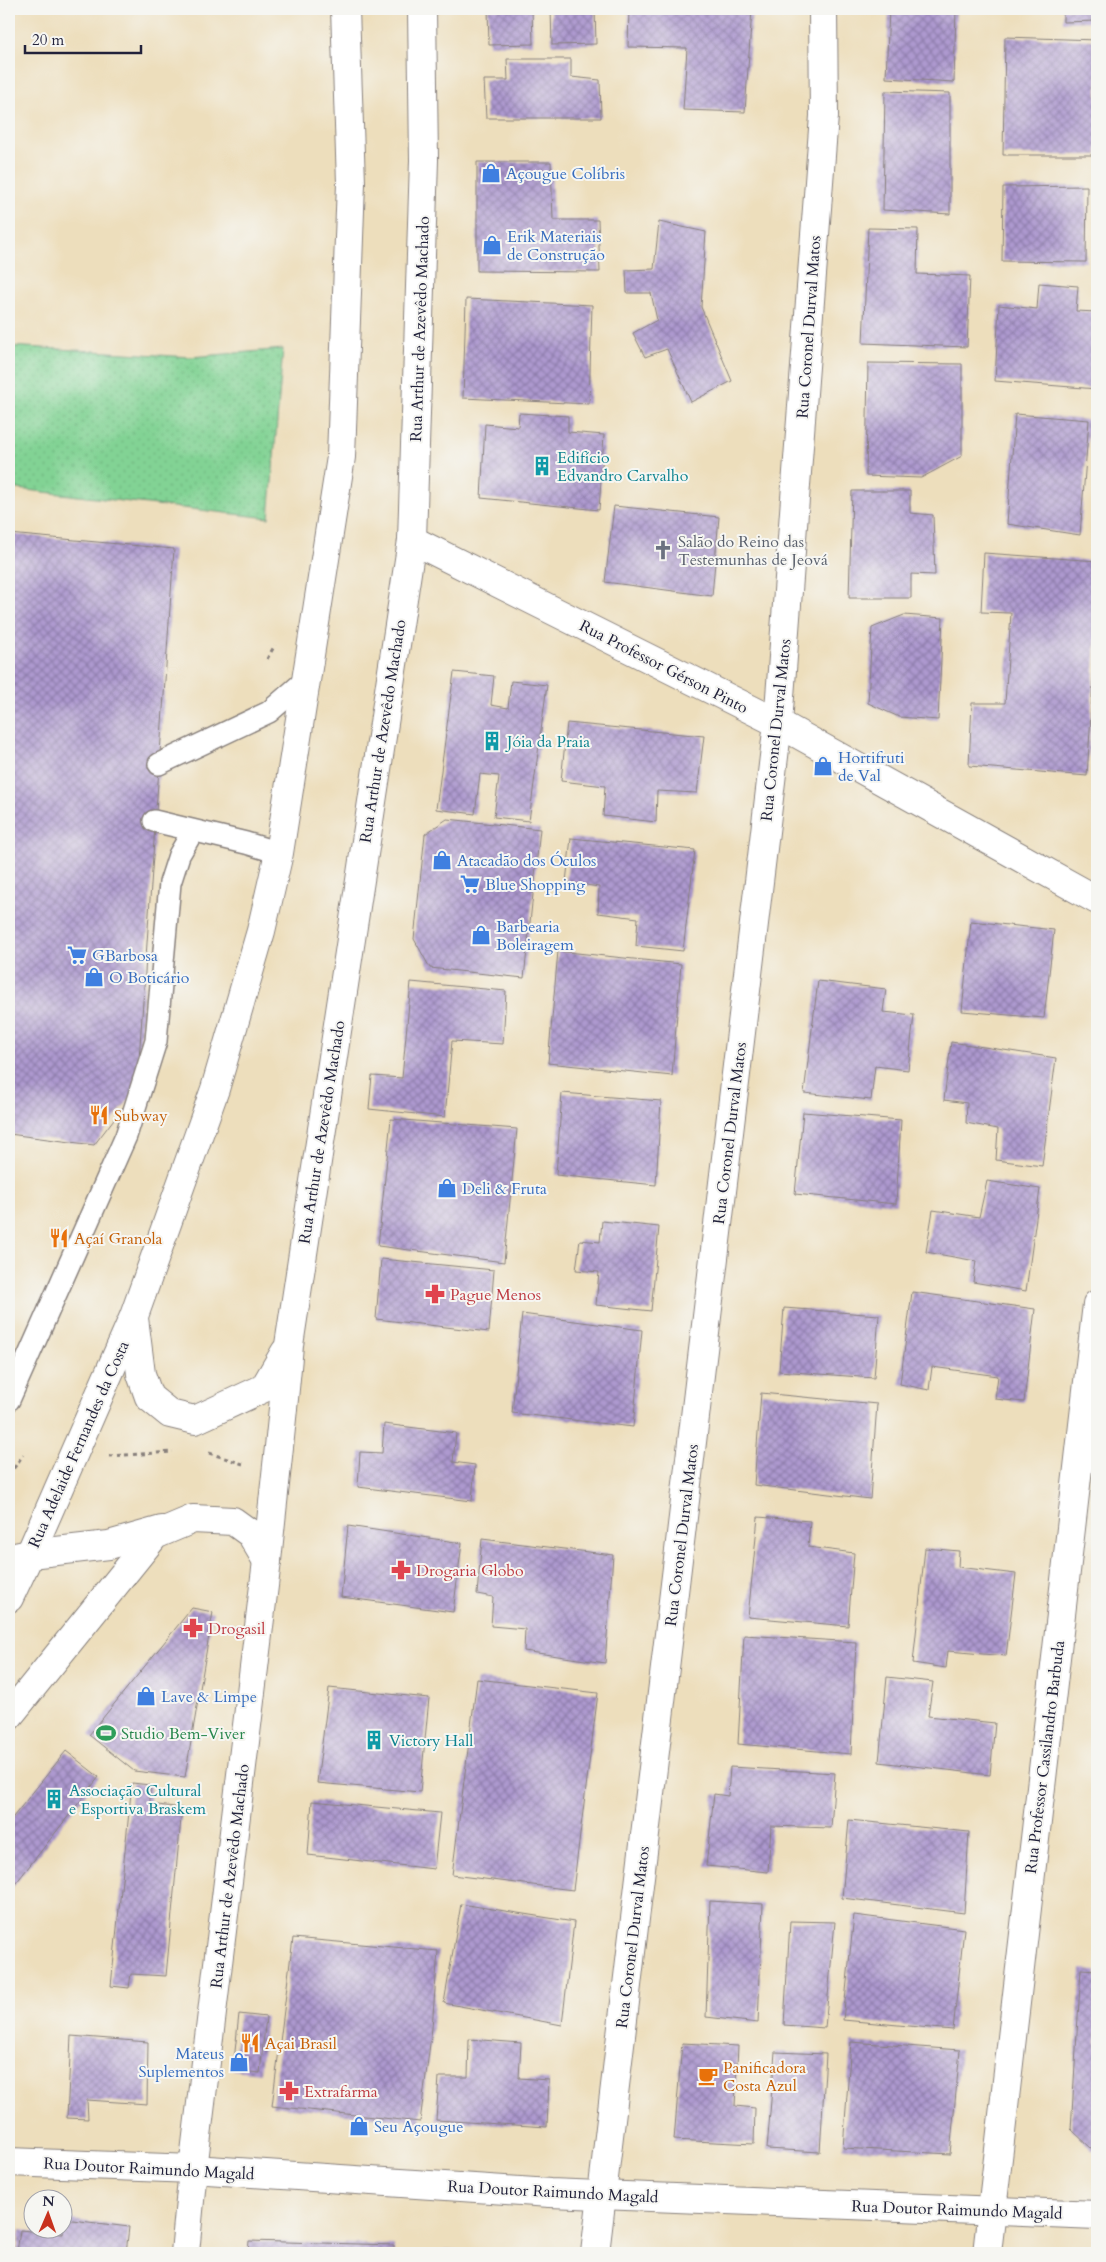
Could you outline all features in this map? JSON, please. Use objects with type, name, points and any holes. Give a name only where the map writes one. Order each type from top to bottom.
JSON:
[{"type":"street","points":[[289,1345],[264,1388],[195,1420],[170,1414],[149,1397],[141,1374],[134,1316],[215,1088],[261,931],[279,853],[308,678],[341,457],[352,183],[345,9]]},
{"type":"street","name":"Rua Arthur de Azevêdo Machado","points":[[185,2253],[193,2169],[283,1424],[289,1345],[412,540],[424,160],[422,9]]},
{"type":"street","name":"Rua Coronel Durval Matos","points":[[595,2253],[778,723],[824,116],[823,9]]},
{"type":"street","name":"Rua Professor Gérson Pinto","points":[[412,540],[778,723],[1097,900]]},
{"type":"street","name":"Rua Professor Cassilandro Barbuda","points":[[988,2253],[991,2210],[1097,1304]]},
{"type":"street","name":"Rua Adelaide Fernandes da Costa","points":[[9,1598],[19,1556],[71,1458],[134,1316]]},
{"type":"street","points":[[9,1716],[155,1535],[193,1519],[233,1521],[251,1534],[267,1561]]},
{"type":"street","points":[[19,1556],[109,1545],[174,1527]]},
{"type":"street","name":"Rua Doutor Raimundo Magald","points":[[9,2162],[193,2169],[602,2195],[1097,2215]]},
{"type":"lane","points":[[159,764],[269,712],[308,678]]},
{"type":"lane","points":[[154,821],[246,843],[279,853]]},
{"type":"lane","points":[[9,1400],[126,1136],[156,1041],[170,884],[179,855],[193,831]]},
{"type":"path","points":[[267,659],[279,638]]},
{"type":"path","points":[[200,1450],[276,1474]]},
{"type":"path","points":[[71,1458],[181,1451]]},
{"type":"path","points":[[9,1475],[24,1455]]},
{"type":"green space","points":[[9,346],[191,357],[283,349],[269,518],[9,488]]},
{"type":"building","points":[[488,9],[532,9],[533,44],[489,45]]},
{"type":"building","points":[[551,9],[595,9],[596,44],[552,45]]},
{"type":"building","points":[[629,9],[752,9],[745,112],[683,110],[687,48],[628,47]]},
{"type":"building","points":[[889,9],[956,9],[954,82],[886,78]]},
{"type":"building","points":[[1063,9],[1097,9],[1097,21],[1063,22]]},
{"type":"building","points":[[1005,37],[1097,40],[1097,155],[1003,155]]},
{"type":"building","points":[[507,59],[571,59],[571,77],[600,80],[601,118],[486,118],[484,80],[508,80]]},
{"type":"building","points":[[885,91],[950,93],[950,214],[883,210]]},
{"type":"building","points":[[477,162],[551,162],[553,220],[598,220],[600,272],[477,271]]},
{"type":"building","points":[[1087,186],[1086,262],[1002,261],[1003,187]]},
{"type":"building","points":[[659,222],[706,232],[701,307],[732,381],[691,402],[667,349],[645,357],[633,333],[657,320],[651,293],[627,293],[626,270],[654,269]]},
{"type":"building","points":[[868,228],[918,229],[917,274],[970,276],[967,347],[863,343]]},
{"type":"building","points":[[1039,283],[1078,286],[1076,311],[1097,312],[1097,389],[995,381],[999,305],[1037,309]]},
{"type":"building","points":[[466,299],[592,305],[589,404],[463,398]]},
{"type":"building","points":[[868,363],[962,364],[962,456],[921,478],[866,476]]},
{"type":"building","name":"Edifício Edvandro Carvalho","points":[[519,413],[568,416],[568,432],[604,435],[599,510],[481,498],[485,424],[518,427]]},
{"type":"building","points":[[1015,414],[1089,420],[1080,535],[1007,524]]},
{"type":"building","points":[[852,491],[910,491],[910,513],[933,515],[935,575],[911,574],[911,598],[849,598]]},
{"type":"building","name":"Salão do Reino das Testemunhas de Jeová","points":[[614,506],[719,517],[712,596],[605,582]]},
{"type":"building","name":"GBarbosa","points":[[9,534],[174,549],[137,1089],[94,1145],[9,1134]]},
{"type":"building","points":[[984,553],[1097,561],[1097,624],[1087,776],[969,766],[972,703],[1005,703],[1011,613],[981,612]]},
{"type":"building","points":[[904,615],[943,618],[938,720],[899,717],[868,703],[872,628]]},
{"type":"building","name":"Jóia da Praia","points":[[454,672],[494,676],[491,705],[508,708],[511,681],[547,685],[529,821],[494,817],[499,776],[480,774],[475,814],[436,809]]},
{"type":"building","points":[[567,723],[704,736],[697,793],[657,791],[656,822],[603,816],[605,786],[561,781]]},
{"type":"building","points":[[447,819],[540,829],[524,978],[430,968],[414,939],[425,834]]},
{"type":"building","points":[[571,838],[695,850],[683,951],[636,946],[638,918],[598,913],[599,887],[566,882]]},
{"type":"building","points":[[971,921],[1054,930],[1044,1018],[962,1011]]},
{"type":"building","points":[[558,951],[681,964],[672,1076],[548,1063]]},
{"type":"building","points":[[818,981],[886,989],[883,1012],[914,1015],[908,1070],[875,1066],[871,1100],[804,1093]]},
{"type":"building","points":[[411,982],[506,991],[503,1044],[452,1041],[445,1117],[369,1109],[372,1076],[402,1078]]},
{"type":"building","points":[[951,1042],[1056,1058],[1042,1166],[996,1160],[998,1129],[966,1123],[967,1103],[944,1100]]},
{"type":"building","points":[[562,1093],[661,1101],[656,1185],[556,1175]]},
{"type":"building","points":[[803,1112],[901,1120],[896,1204],[795,1194]]},
{"type":"building","name":"Deli & Fruta","points":[[391,1119],[517,1129],[504,1262],[378,1246]]},
{"type":"building","points":[[987,1181],[1040,1189],[1026,1291],[973,1282],[976,1261],[926,1252],[933,1210],[979,1217]]},
{"type":"building","points":[[602,1221],[659,1227],[651,1311],[596,1305],[599,1272],[576,1270],[580,1240],[600,1242]]},
{"type":"building","name":"Pague Menos","points":[[381,1259],[494,1270],[489,1332],[376,1319]]},
{"type":"building","points":[[912,1292],[1035,1309],[1024,1402],[995,1399],[998,1376],[932,1367],[929,1390],[900,1384]]},
{"type":"building","points":[[784,1308],[879,1315],[874,1378],[779,1371]]},
{"type":"building","points":[[522,1314],[642,1330],[633,1427],[512,1413]]},
{"type":"building","points":[[761,1393],[877,1404],[870,1499],[754,1485]]},
{"type":"building","points":[[384,1424],[456,1433],[453,1462],[475,1465],[472,1501],[358,1487],[360,1452],[382,1453]]},
{"type":"building","points":[[758,1517],[810,1521],[808,1547],[854,1553],[848,1626],[748,1617]]},
{"type":"building","name":"Drogaria Globo","points":[[348,1526],[462,1543],[453,1612],[341,1597]]},
{"type":"building","points":[[482,1539],[613,1555],[605,1663],[524,1651],[525,1629],[491,1626],[493,1597],[477,1594]]},
{"type":"building","points":[[925,1548],[959,1551],[958,1567],[1016,1574],[1006,1656],[948,1651],[946,1668],[913,1663]]},
{"type":"building","points":[[192,1608],[213,1612],[185,1777],[134,1771],[89,1735]]},
{"type":"building","points":[[744,1635],[856,1642],[851,1754],[738,1744]]},
{"type":"building","points":[[887,1677],[933,1682],[928,1716],[995,1723],[990,1775],[879,1762]]},
{"type":"building","points":[[477,1679],[598,1693],[573,1890],[452,1875]]},
{"type":"building","name":"Victory Hall","points":[[329,1688],[429,1698],[420,1792],[317,1783]]},
{"type":"building","name":"Associação Cultural e Esportiva Braskem","points":[[66,1751],[99,1777],[9,1892],[9,1822]]},
{"type":"building","points":[[730,1767],[835,1773],[831,1828],[771,1826],[768,1872],[706,1866],[714,1794],[728,1796]]},
{"type":"building","points":[[132,1783],[150,1785],[150,1804],[182,1808],[166,1976],[131,1974],[129,1988],[111,1986]]},
{"type":"building","points":[[312,1801],[440,1813],[434,1869],[308,1855]]},
{"type":"building","points":[[849,1820],[969,1832],[964,1913],[842,1898]]},
{"type":"building","points":[[710,1901],[763,1904],[758,2023],[706,2017]]},
{"type":"building","points":[[461,1904],[574,1922],[562,2025],[444,2003]]},
{"type":"building","points":[[854,1915],[964,1929],[953,2030],[843,2020]]},
{"type":"building","points":[[790,1921],[835,1922],[825,2028],[784,2025]]},
{"type":"building","points":[[293,1938],[438,1951],[432,2028],[420,2122],[272,2106]]},
{"type":"building","points":[[1081,1969],[1097,1970],[1097,2150],[1093,2150],[1071,2129]]},
{"type":"building","name":"Açai Brasil","points":[[239,2014],[266,2017],[260,2073],[233,2070]]},
{"type":"building","points":[[71,2036],[148,2042],[147,2104],[87,2100],[88,2119],[67,2118]]},
{"type":"building","points":[[469,2039],[521,2043],[519,2078],[549,2080],[547,2127],[436,2120],[439,2077],[468,2077]]},
{"type":"building","points":[[851,2042],[960,2050],[950,2154],[843,2148]]},
{"type":"building","name":"Panificadora Costa Azul","points":[[682,2043],[738,2046],[735,2106],[755,2108],[754,2144],[674,2140]]},
{"type":"building","points":[[775,2052],[826,2054],[820,2152],[767,2149]]},
{"type":"building","points":[[72,2220],[129,2227],[126,2253],[17,2253],[20,2230],[22,2230],[22,2240],[72,2240]]},
{"type":"building","points":[[249,2241],[394,2245],[394,2253],[248,2253]]},
{"type":"building","points":[[444,2249],[484,2252],[484,2253],[444,2253]]},
{"type":"place","name":"Açougue Colíbris","points":[[491,173]]},
{"type":"place","name":"Erik Materiais de Construção","points":[[492,245]]},
{"type":"place","name":"Edifício Edvandro Carvalho","points":[[542,466]]},
{"type":"place","name":"Salão do Reino das Testemunhas de Jeová","points":[[663,550]]},
{"type":"place","name":"Jóia da Praia","points":[[492,741]]},
{"type":"place","name":"Hortifruti de Val","points":[[823,766]]},
{"type":"place","name":"Atacadão dos Óculos","points":[[442,860]]},
{"type":"place","name":"Blue Shopping","points":[[470,884]]},
{"type":"place","name":"Barbearia Boleiragem","points":[[481,935]]},
{"type":"place","name":"GBarbosa","points":[[77,955]]},
{"type":"place","name":"O Boticário","points":[[94,977]]},
{"type":"place","name":"Subway","points":[[99,1115]]},
{"type":"place","name":"Deli & Fruta","points":[[447,1188]]},
{"type":"place","name":"Açaí Granola","points":[[59,1238]]},
{"type":"place","name":"Pague Menos","points":[[435,1294]]},
{"type":"place","name":"Drogaria Globo","points":[[401,1570]]},
{"type":"place","name":"Drogasil","points":[[193,1628]]},
{"type":"place","name":"Lave & Limpe","points":[[146,1696]]},
{"type":"place","name":"Studio Bem-Viver","points":[[106,1733]]},
{"type":"place","name":"Victory Hall","points":[[374,1740]]},
{"type":"place","name":"Associação Cultural e Esportiva Braskem","points":[[54,1799]]},
{"type":"place","name":"Açai Brasil","points":[[250,2043]]},
{"type":"place","name":"Mateus Suplementos","points":[[239,2062]]},
{"type":"place","name":"Panificadora Costa Azul","points":[[708,2076]]},
{"type":"place","name":"Extrafarma","points":[[289,2091]]},
{"type":"place","name":"Seu Açougue","points":[[359,2126]]}]
